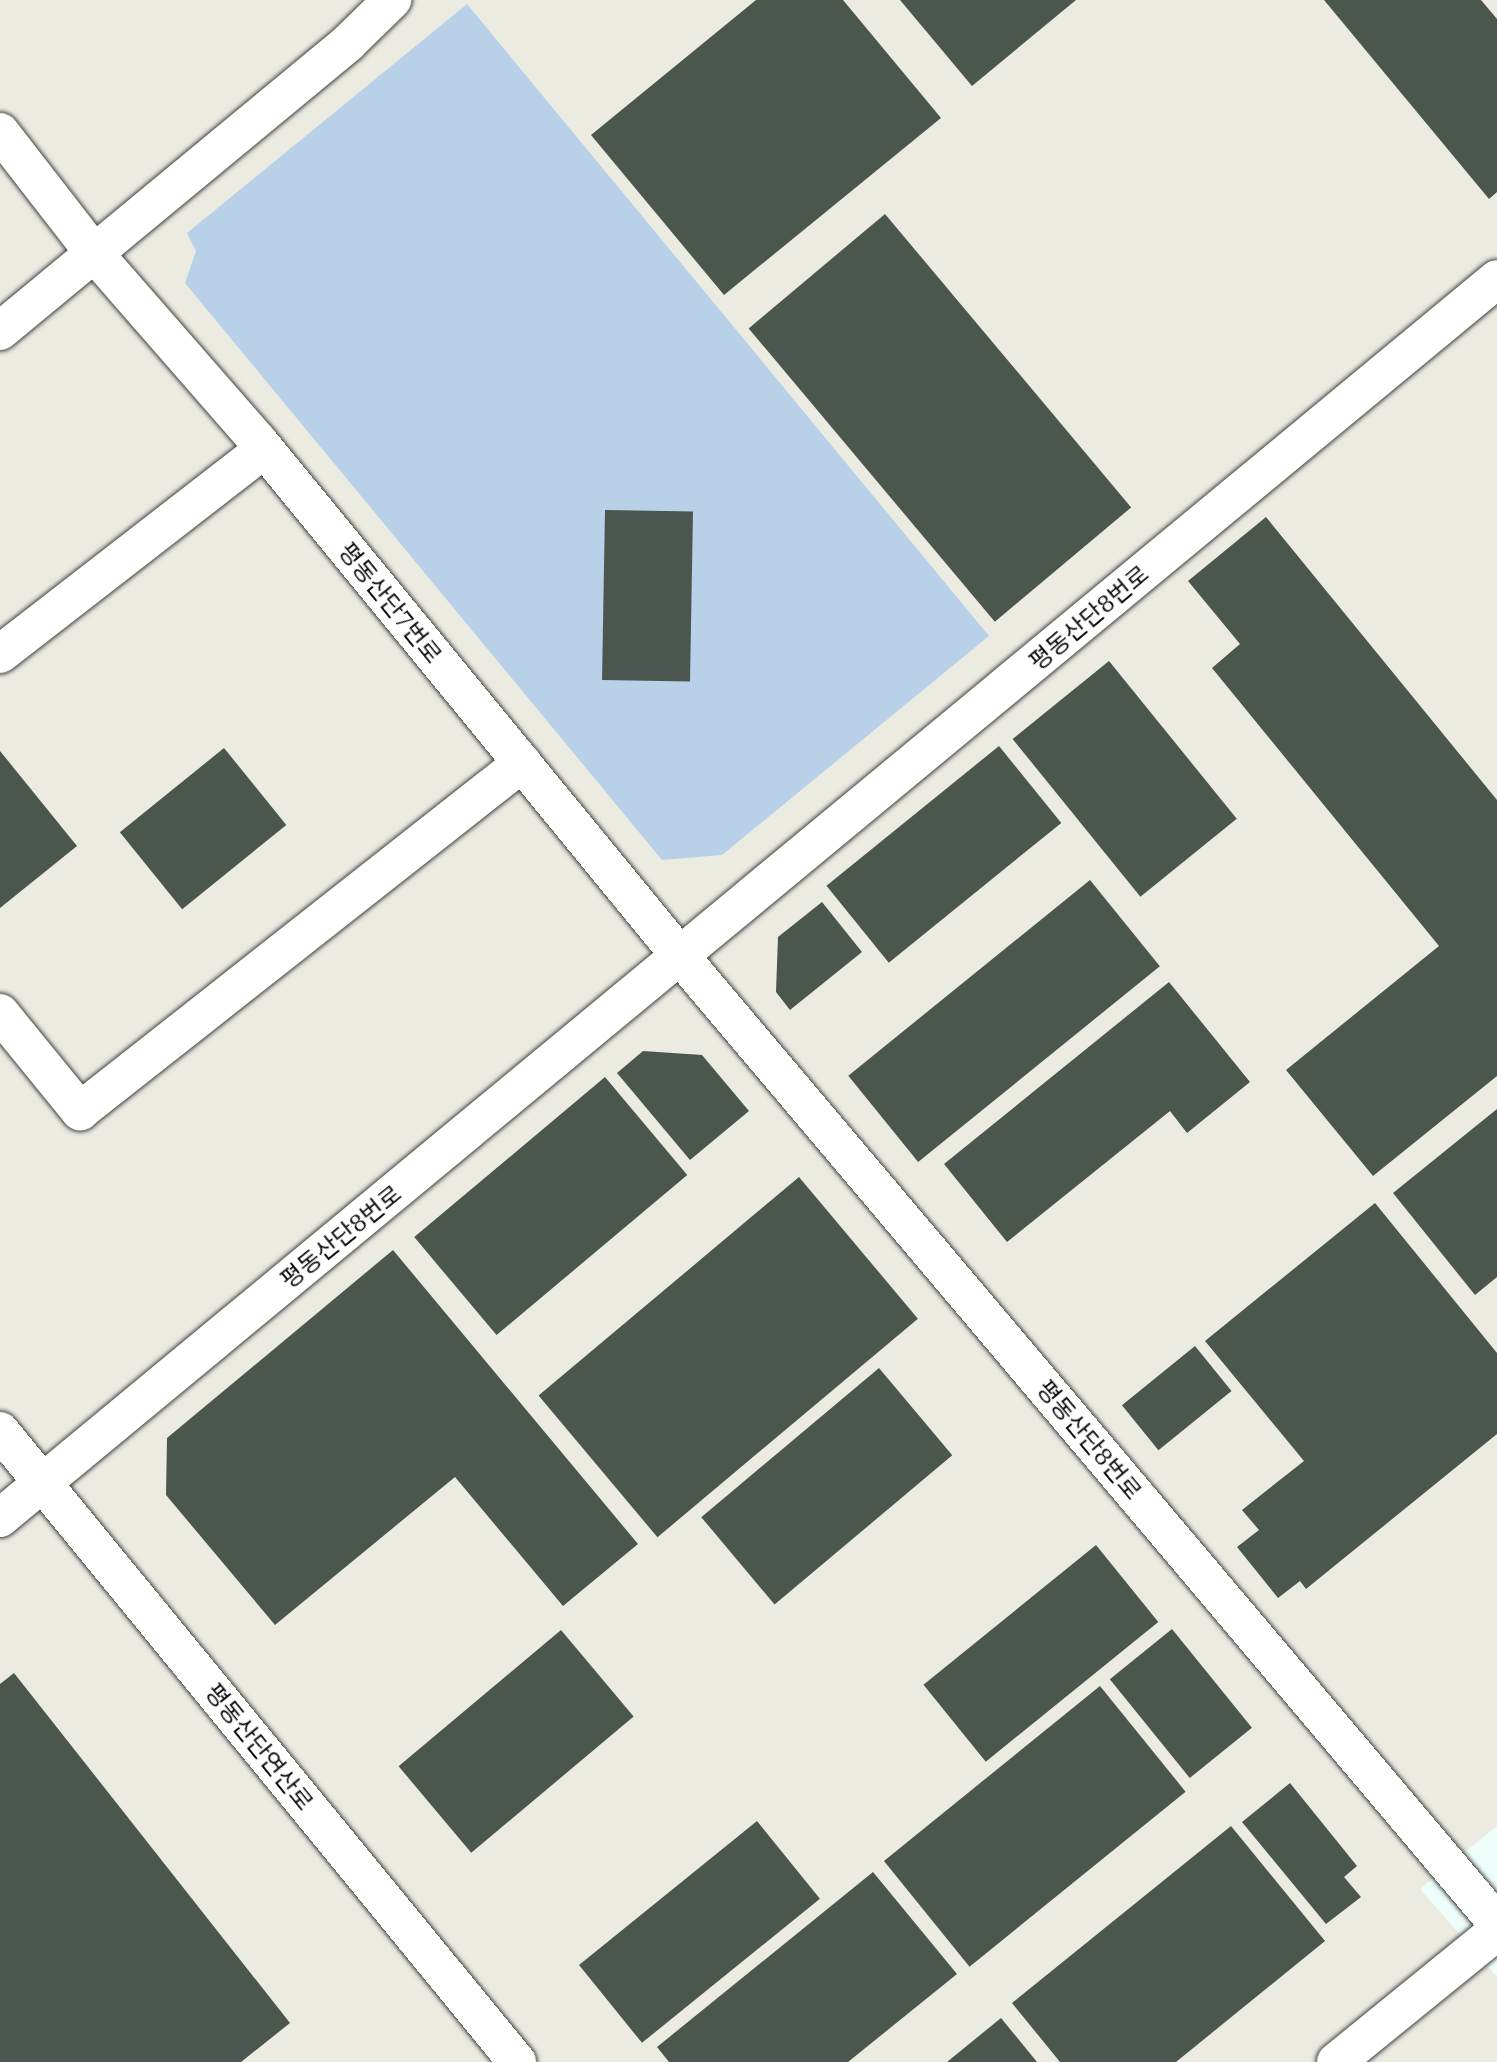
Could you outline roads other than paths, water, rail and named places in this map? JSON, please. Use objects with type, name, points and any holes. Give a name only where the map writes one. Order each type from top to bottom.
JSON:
[{"type":"street","points":[[0,331],[348,43],[392,0]]},
{"type":"street","name":"평동산단7번로","points":[[0,132],[94,253],[264,449],[681,957]]},
{"type":"street","name":"평동산단8번로","points":[[0,1518],[1497,279]]},
{"type":"street","points":[[0,654],[264,449]]},
{"type":"street","points":[[0,1013],[80,1111],[522,763]]},
{"type":"street","name":"평동산단8번로","points":[[681,957],[1497,1923]]},
{"type":"street","name":"평동산단연산로","points":[[0,1431],[517,2062]]},
{"type":"street","points":[[1336,2062],[1497,1931]]}]
